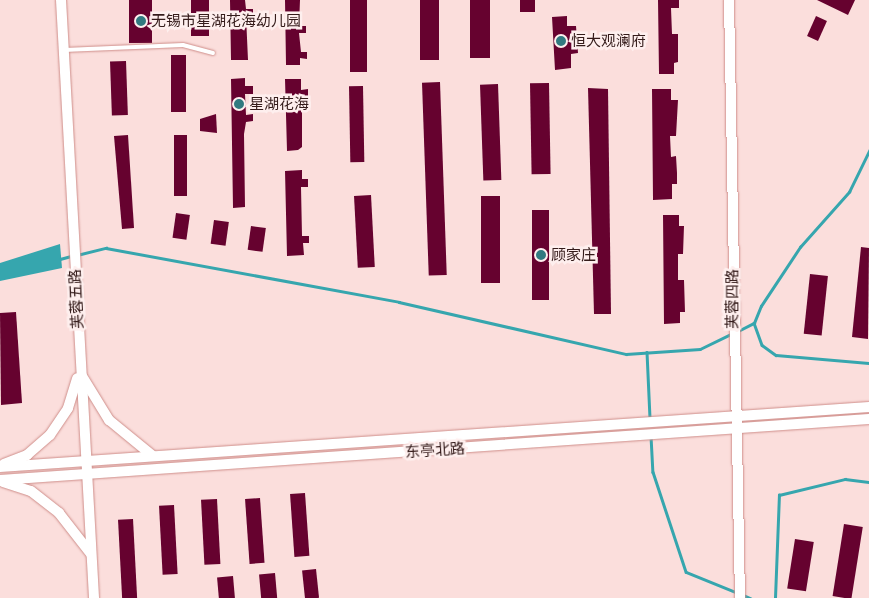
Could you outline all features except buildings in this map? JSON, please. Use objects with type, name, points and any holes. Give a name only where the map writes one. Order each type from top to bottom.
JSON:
[{"type":"main road","name":"芙蓉五路","points":[[61,0],[84,461],[94,598]]},
{"type":"main road","name":"芙蓉四路","points":[[729,0],[734,428],[740,598]]},
{"type":"main road","points":[[80,370],[109,420],[153,456]]},
{"type":"main road","points":[[0,467],[27,454],[50,435],[68,408],[80,370]]},
{"type":"main road","name":"东亭北路","points":[[0,467],[869,407]]},
{"type":"main road","name":"东亭北路","points":[[0,481],[869,419]]},
{"type":"main road","points":[[0,481],[30,491],[59,513],[91,554]]},
{"type":"lane","points":[[64,50],[183,45],[213,53]]},
{"type":"water","points":[[60,244],[62,268],[0,281],[0,263]]},
{"type":"waterway","points":[[754,323],[761,306],[800,247],[849,192],[869,151]]},
{"type":"waterway","points":[[77,255],[106,248],[399,302],[626,354],[700,349],[733,333]]},
{"type":"waterway","points":[[60,259],[71,256]]},
{"type":"waterway","points":[[738,331],[754,323],[762,345],[776,355],[869,363]]},
{"type":"waterway","points":[[647,352],[650,418]]},
{"type":"waterway","points":[[651,436],[653,472],[686,572],[738,593]]},
{"type":"waterway","points":[[775,598],[779,495],[845,479],[869,482]]},
{"type":"waterway","points":[[743,595],[750,598]]},
{"type":"place","name":"无锡市星湖花海幼儿园","points":[[141,21]]},
{"type":"place","name":"恒大观澜府","points":[[561,41]]},
{"type":"place","name":"星湖花海","points":[[239,104]]},
{"type":"place","name":"顾家庄","points":[[541,255]]}]
